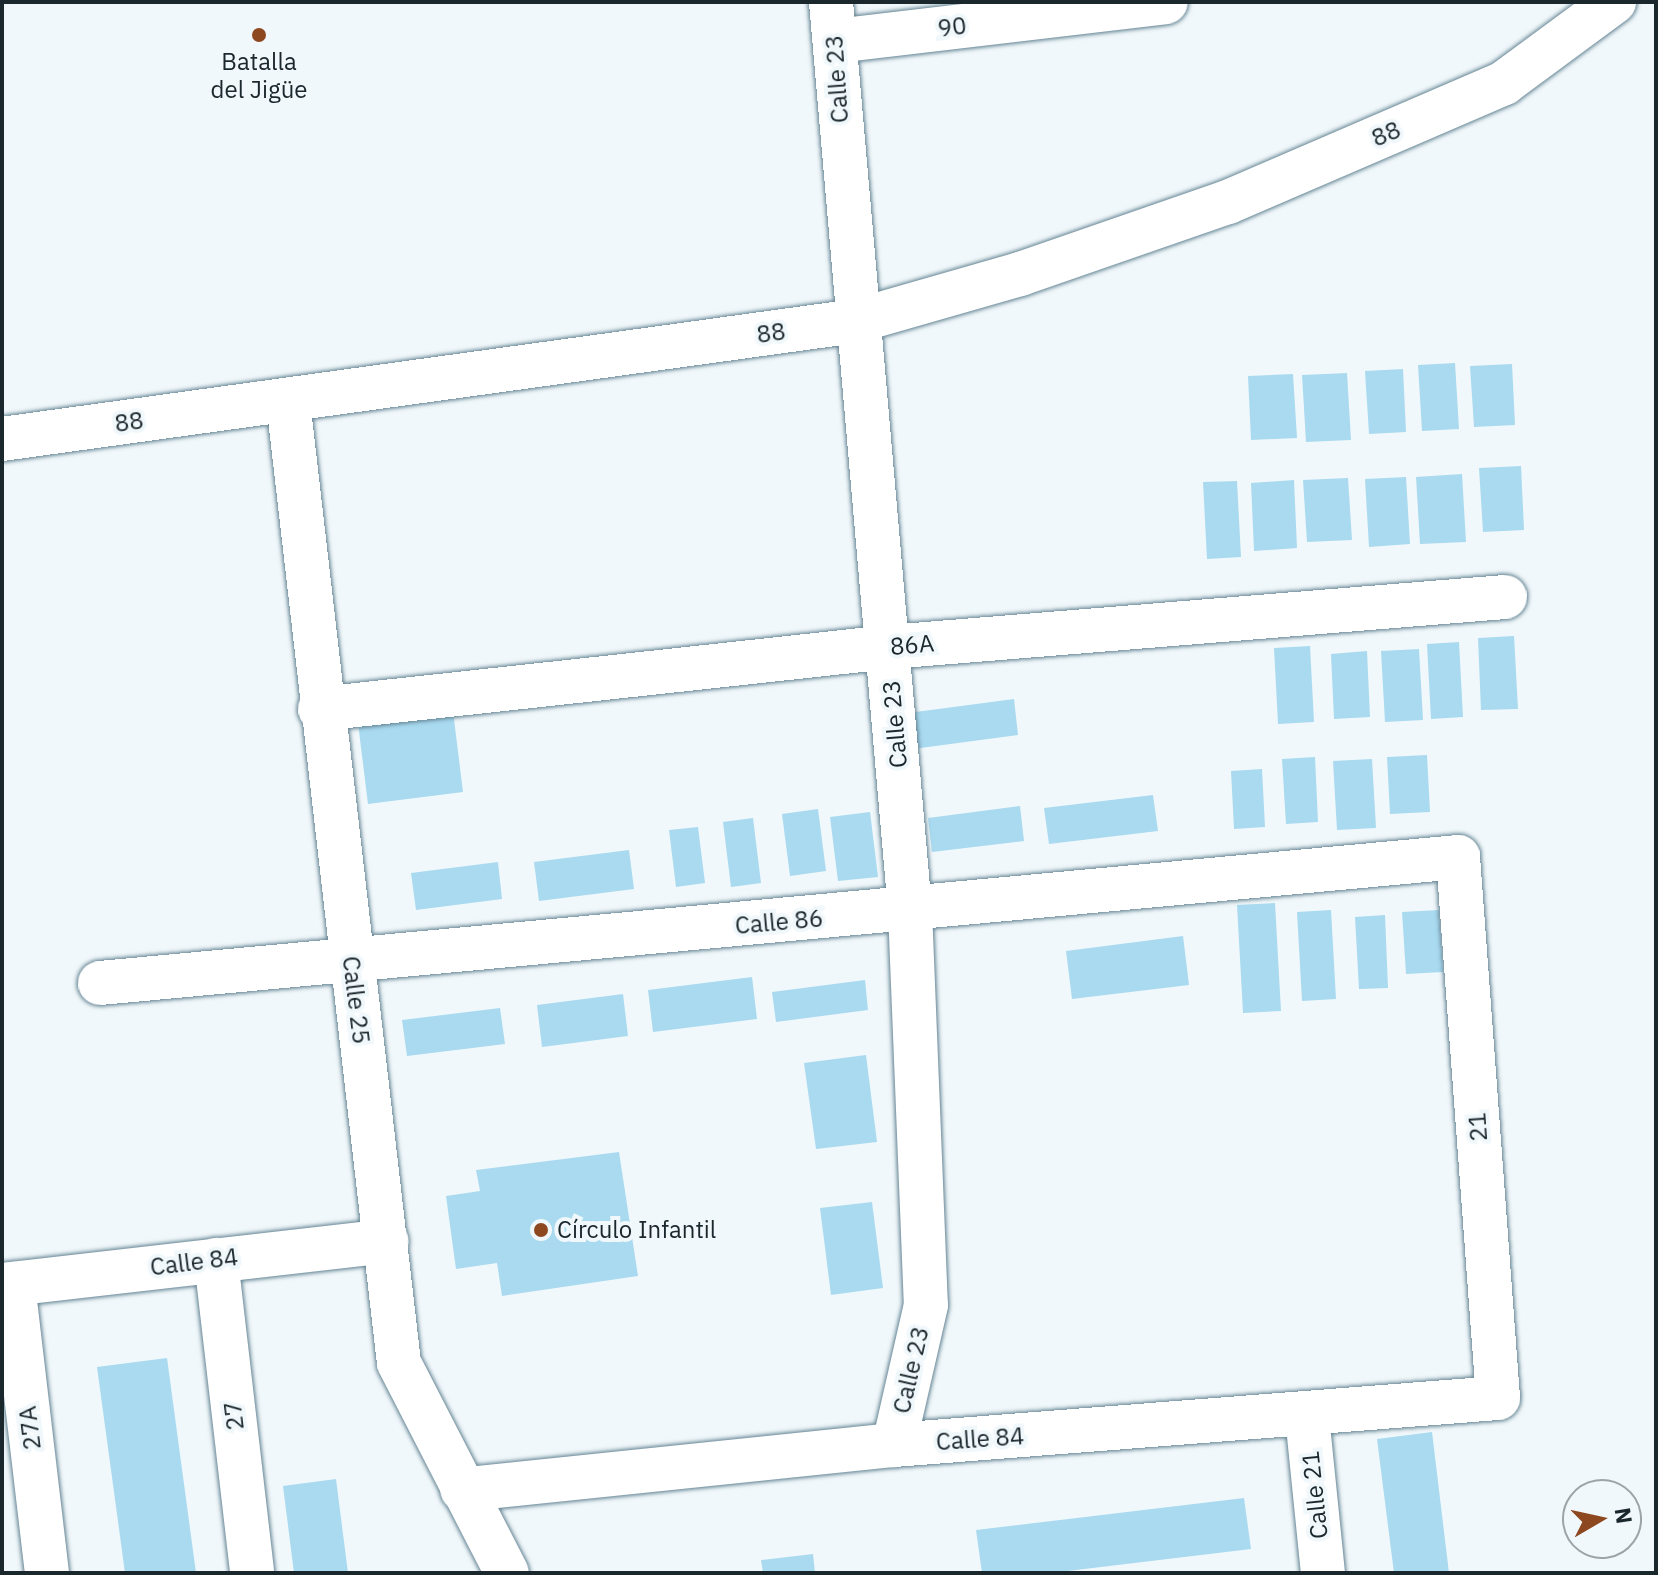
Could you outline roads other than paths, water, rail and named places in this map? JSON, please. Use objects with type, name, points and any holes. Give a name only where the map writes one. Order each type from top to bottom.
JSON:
[{"type":"street","name":"90","points":[[833,22],[1166,2]]},
{"type":"street","name":"88","points":[[2,439],[856,321],[1020,274],[1228,202],[1504,83],[1614,2]]},
{"type":"street","name":"Calle 23","points":[[833,22],[856,321],[889,647],[910,910],[926,1305],[894,1445]]},
{"type":"street","name":"Calle 25","points":[[288,401],[320,709],[399,1363],[507,1573]]},
{"type":"street","name":"86A","points":[[320,709],[889,647],[1505,597]]},
{"type":"street","name":"Calle 86","points":[[100,983],[1458,857]]},
{"type":"street","name":"21","points":[[1458,857],[1498,1398]]},
{"type":"street","name":"Calle 84","points":[[8,1285],[386,1241]]},
{"type":"street","name":"27","points":[[216,1260],[252,1573]]},
{"type":"street","name":"27A","points":[[8,1285],[47,1573]]},
{"type":"street","name":"Calle 84","points":[[462,1490],[894,1445],[1307,1416],[1498,1398]]},
{"type":"street","name":"Calle 21","points":[[1307,1416],[1323,1573]]},
{"type":"place","name":"Batalla del Jigüe","points":[[259,35]]},
{"type":"place","name":"Círculo Infantil","points":[[541,1230]]}]
